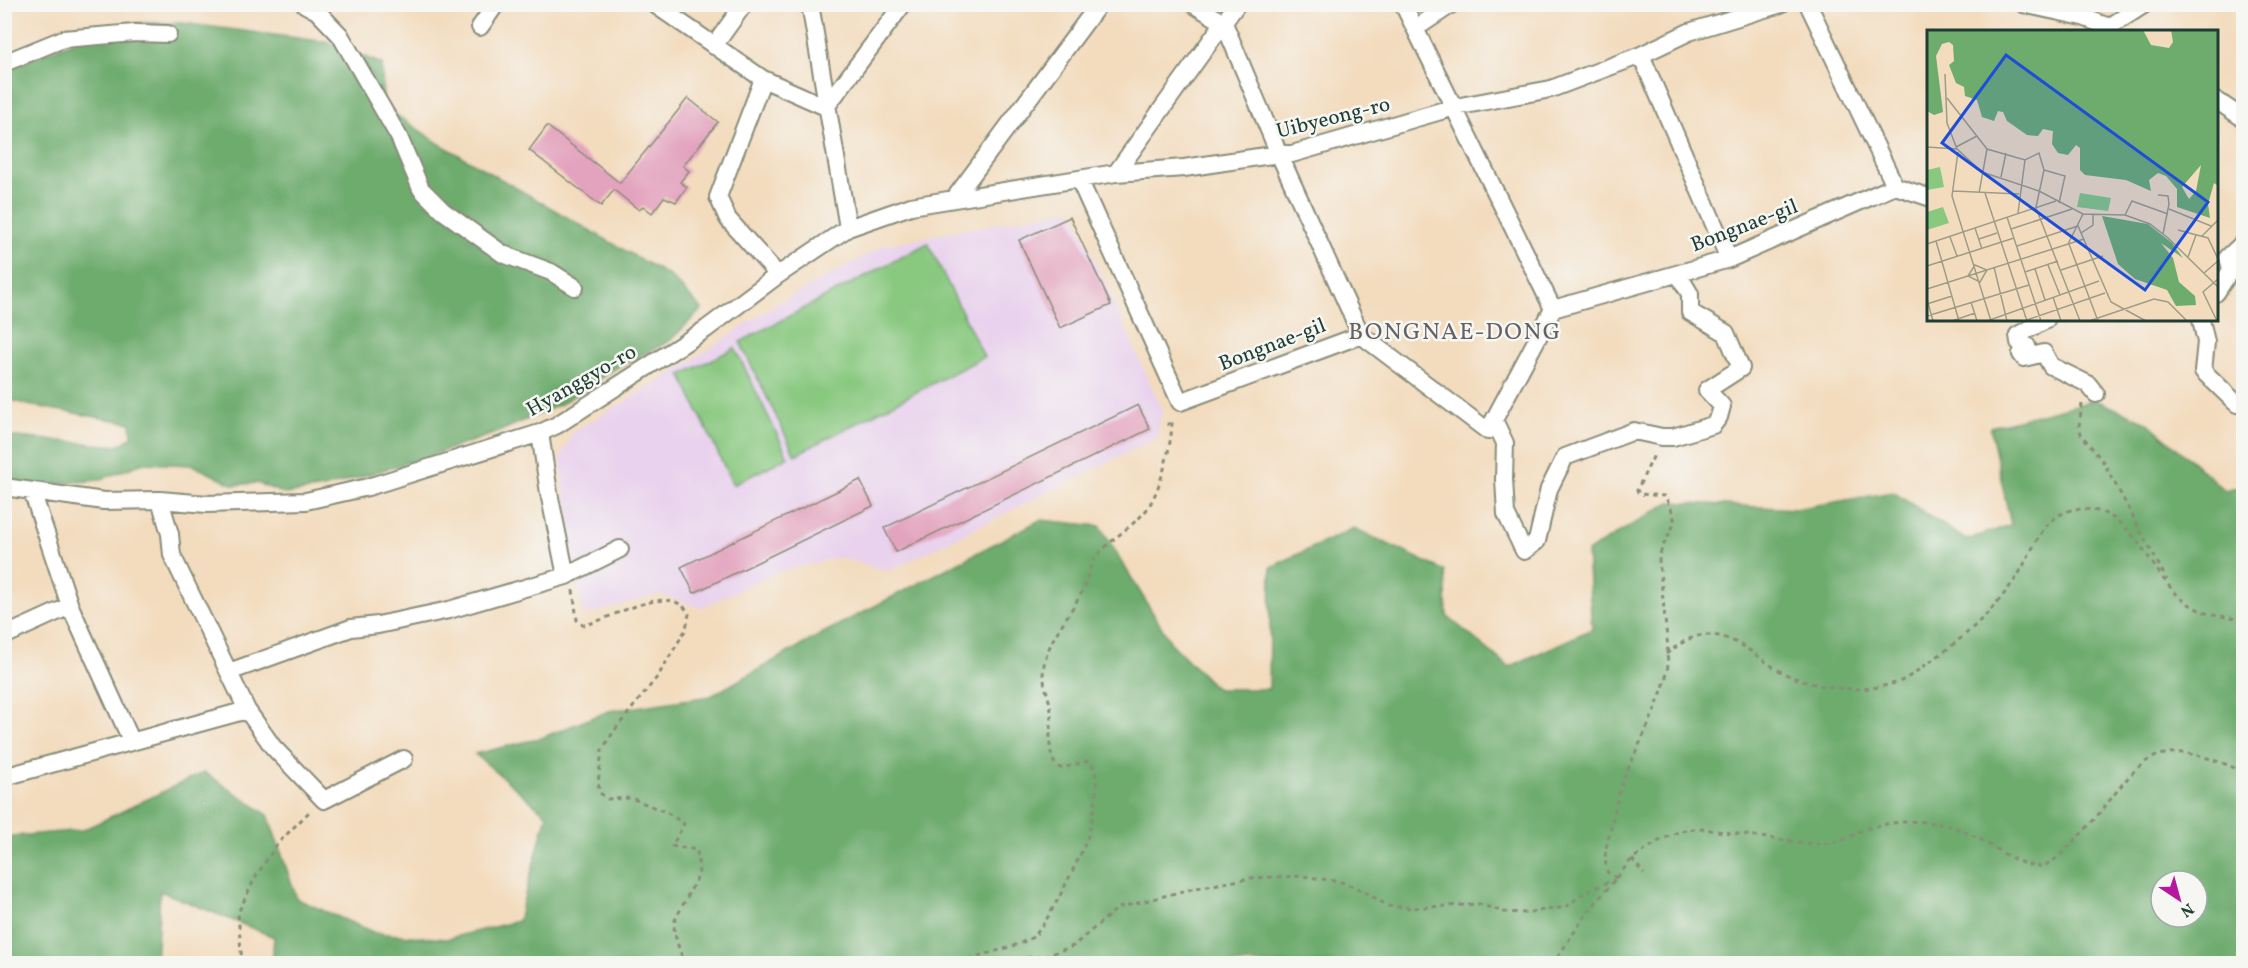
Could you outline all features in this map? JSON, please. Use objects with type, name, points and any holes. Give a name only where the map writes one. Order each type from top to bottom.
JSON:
[{"type":"street","points":[[304,4],[317,11],[340,34],[399,137],[421,189],[442,211],[503,254],[551,272],[575,287]]},
{"type":"street","points":[[480,27],[496,4]]},
{"type":"street","points":[[654,4],[763,79],[826,107]]},
{"type":"street","points":[[714,46],[744,4]]},
{"type":"street","points":[[810,4],[848,228]]},
{"type":"street","points":[[826,107],[903,4]]},
{"type":"street","points":[[954,199],[1099,4]]},
{"type":"street","points":[[1193,4],[1224,24],[1279,154],[1361,335],[1488,431],[1553,309],[1403,4]]},
{"type":"street","points":[[1116,173],[1237,4]]},
{"type":"street","points":[[1416,28],[1452,4]]},
{"type":"street","name":"Uibyeong-ro","points":[[848,228],[911,206],[1116,173],[1184,168],[1292,154],[1455,107],[1551,89],[1641,56],[1689,32],[1781,4]]},
{"type":"street","points":[[1808,4],[1894,186],[1927,196]]},
{"type":"street","points":[[2023,4],[2082,9],[2112,29],[2145,4]]},
{"type":"street","points":[[4,63],[63,39],[135,33],[168,34]]},
{"type":"street","points":[[1641,56],[1729,259]]},
{"type":"street","points":[[763,79],[718,197],[728,219],[778,275]]},
{"type":"street","points":[[2218,101],[2244,119]]},
{"type":"street","name":"Bongnae-gil","points":[[1079,179],[1180,402],[1361,335]]},
{"type":"street","name":"Bongnae-gil","points":[[1553,309],[1729,259],[1894,186]]},
{"type":"street","name":"Hyanggyo-ro","points":[[4,487],[104,501],[160,500],[207,504],[306,501],[368,487],[540,433],[556,425],[706,329],[778,275],[848,228]]},
{"type":"street","points":[[2222,257],[2244,242]]},
{"type":"street","points":[[2222,257],[2244,264]]},
{"type":"street","points":[[2218,291],[2231,270],[2222,257]]},
{"type":"street","points":[[1494,420],[1505,444],[1506,514],[1524,551],[1537,541],[1549,489],[1565,457],[1634,431],[1662,438],[1713,425],[1719,417],[1722,406],[1707,390],[1741,368],[1726,333],[1690,312],[1690,294],[1678,274]]},
{"type":"street","points":[[2044,321],[2018,335],[2019,342],[2027,346],[2021,354],[2024,357],[2044,353],[2051,366],[2088,384],[2096,394]]},
{"type":"street","points":[[2201,321],[2206,342],[2203,371],[2237,405],[2244,401]]},
{"type":"street","points":[[540,433],[549,493],[568,575]]},
{"type":"street","points":[[32,490],[70,606],[132,742]]},
{"type":"street","points":[[160,500],[170,534],[172,555],[247,710],[273,747],[324,800],[404,759]]},
{"type":"street","points":[[229,672],[351,628],[378,625],[449,610],[568,575],[620,549]]},
{"type":"street","points":[[4,636],[70,606]]},
{"type":"street","points":[[4,777],[247,710]]},
{"type":"path","points":[[2074,377],[2082,404],[2079,426],[2081,435],[2104,463],[2115,481],[2172,590]]},
{"type":"path","points":[[951,963],[1018,943],[1034,935],[1047,918],[1087,839],[1095,801],[1097,771],[1090,762],[1062,768],[1053,761],[1050,748],[1051,711],[1044,677],[1044,663],[1051,646],[1083,590],[1094,560],[1143,515],[1154,501],[1164,465],[1172,421],[1167,425]]},
{"type":"path","points":[[1617,878],[1608,873],[1605,866],[1606,846],[1622,782],[1667,678],[1669,660],[1666,654],[1668,648],[1659,550],[1674,526],[1675,518],[1665,496],[1639,494],[1637,490],[1662,438]]},
{"type":"path","points":[[1666,654],[1690,637],[1711,634],[1740,644],[1790,676],[1818,683],[1848,690],[1881,687],[1904,680],[1962,639],[1993,609],[2031,555],[2046,526],[2066,511],[2085,509],[2107,515],[2121,522],[2172,590],[2201,611],[2244,623]]},
{"type":"path","points":[[568,575],[572,585],[575,614],[580,624],[591,623],[664,599],[679,603],[689,614],[686,629],[658,676],[605,743],[600,761],[598,783],[600,793],[608,799],[631,798],[668,813],[684,824],[672,846],[697,850],[699,874],[675,920],[675,938],[686,963]]},
{"type":"path","points":[[1553,963],[1587,913],[1632,859],[1659,841],[1689,829],[1821,844],[1851,837],[1862,830],[1881,825],[1929,822],[1954,828],[1976,837],[2014,859],[2042,866],[2057,857],[2088,828],[2128,776],[2151,757],[2168,753],[2193,753],[2207,756],[2244,772]]},
{"type":"path","points":[[242,963],[238,913],[255,878],[277,844],[324,800]]},
{"type":"path","points":[[1632,859],[1644,874]]},
{"type":"path","points":[[991,963],[1046,956],[1073,946],[1119,908],[1191,889],[1251,878],[1303,876],[1341,882],[1364,891],[1388,906],[1412,908],[1479,904],[1504,912],[1525,913],[1566,907],[1584,893],[1617,878]]},
{"type":"shaded area","points":[[1072,209],[1162,410],[1157,438],[889,571],[839,557],[775,573],[701,608],[659,594],[583,616],[560,459],[573,432],[671,374],[775,305],[885,245]]},
{"type":"green space","points":[[128,23],[182,23],[328,42],[382,64],[383,106],[440,144],[671,277],[702,309],[670,341],[616,368],[561,404],[496,433],[324,488],[285,494],[257,483],[234,485],[192,465],[143,463],[99,480],[47,485],[5,484],[5,436],[118,446],[132,437],[131,423],[28,405],[4,398],[5,72],[65,45]]},
{"type":"green space","points":[[928,243],[984,357],[795,455],[740,342]]},
{"type":"green space","points":[[735,348],[788,457],[733,485],[681,375]]},
{"type":"green space","points":[[2095,400],[2147,422],[2226,491],[2243,486],[2243,963],[272,964],[274,937],[160,891],[156,963],[5,964],[5,837],[83,830],[204,772],[268,815],[297,899],[375,933],[446,939],[518,921],[547,815],[475,754],[541,738],[609,711],[711,696],[827,631],[1040,520],[1100,526],[1171,643],[1217,689],[1269,689],[1271,567],[1354,528],[1445,571],[1447,616],[1509,667],[1592,629],[1587,552],[1670,502],[1795,509],[1893,492],[1966,540],[2011,525],[1990,427]]},
{"type":"building","points":[[688,98],[718,122],[683,166],[689,171],[680,182],[687,187],[676,202],[664,197],[652,213],[643,206],[639,210],[614,190],[601,206],[529,150],[547,126],[620,183]]},
{"type":"building","points":[[1070,217],[1111,305],[1060,328],[1019,240]]},
{"type":"building","points":[[1138,405],[1150,429],[896,552],[884,528]]},
{"type":"building","points":[[860,480],[873,506],[694,593],[681,567]]},
{"type":"district","name":"BONGNAE-DONG","points":[[1455,331]]}]
